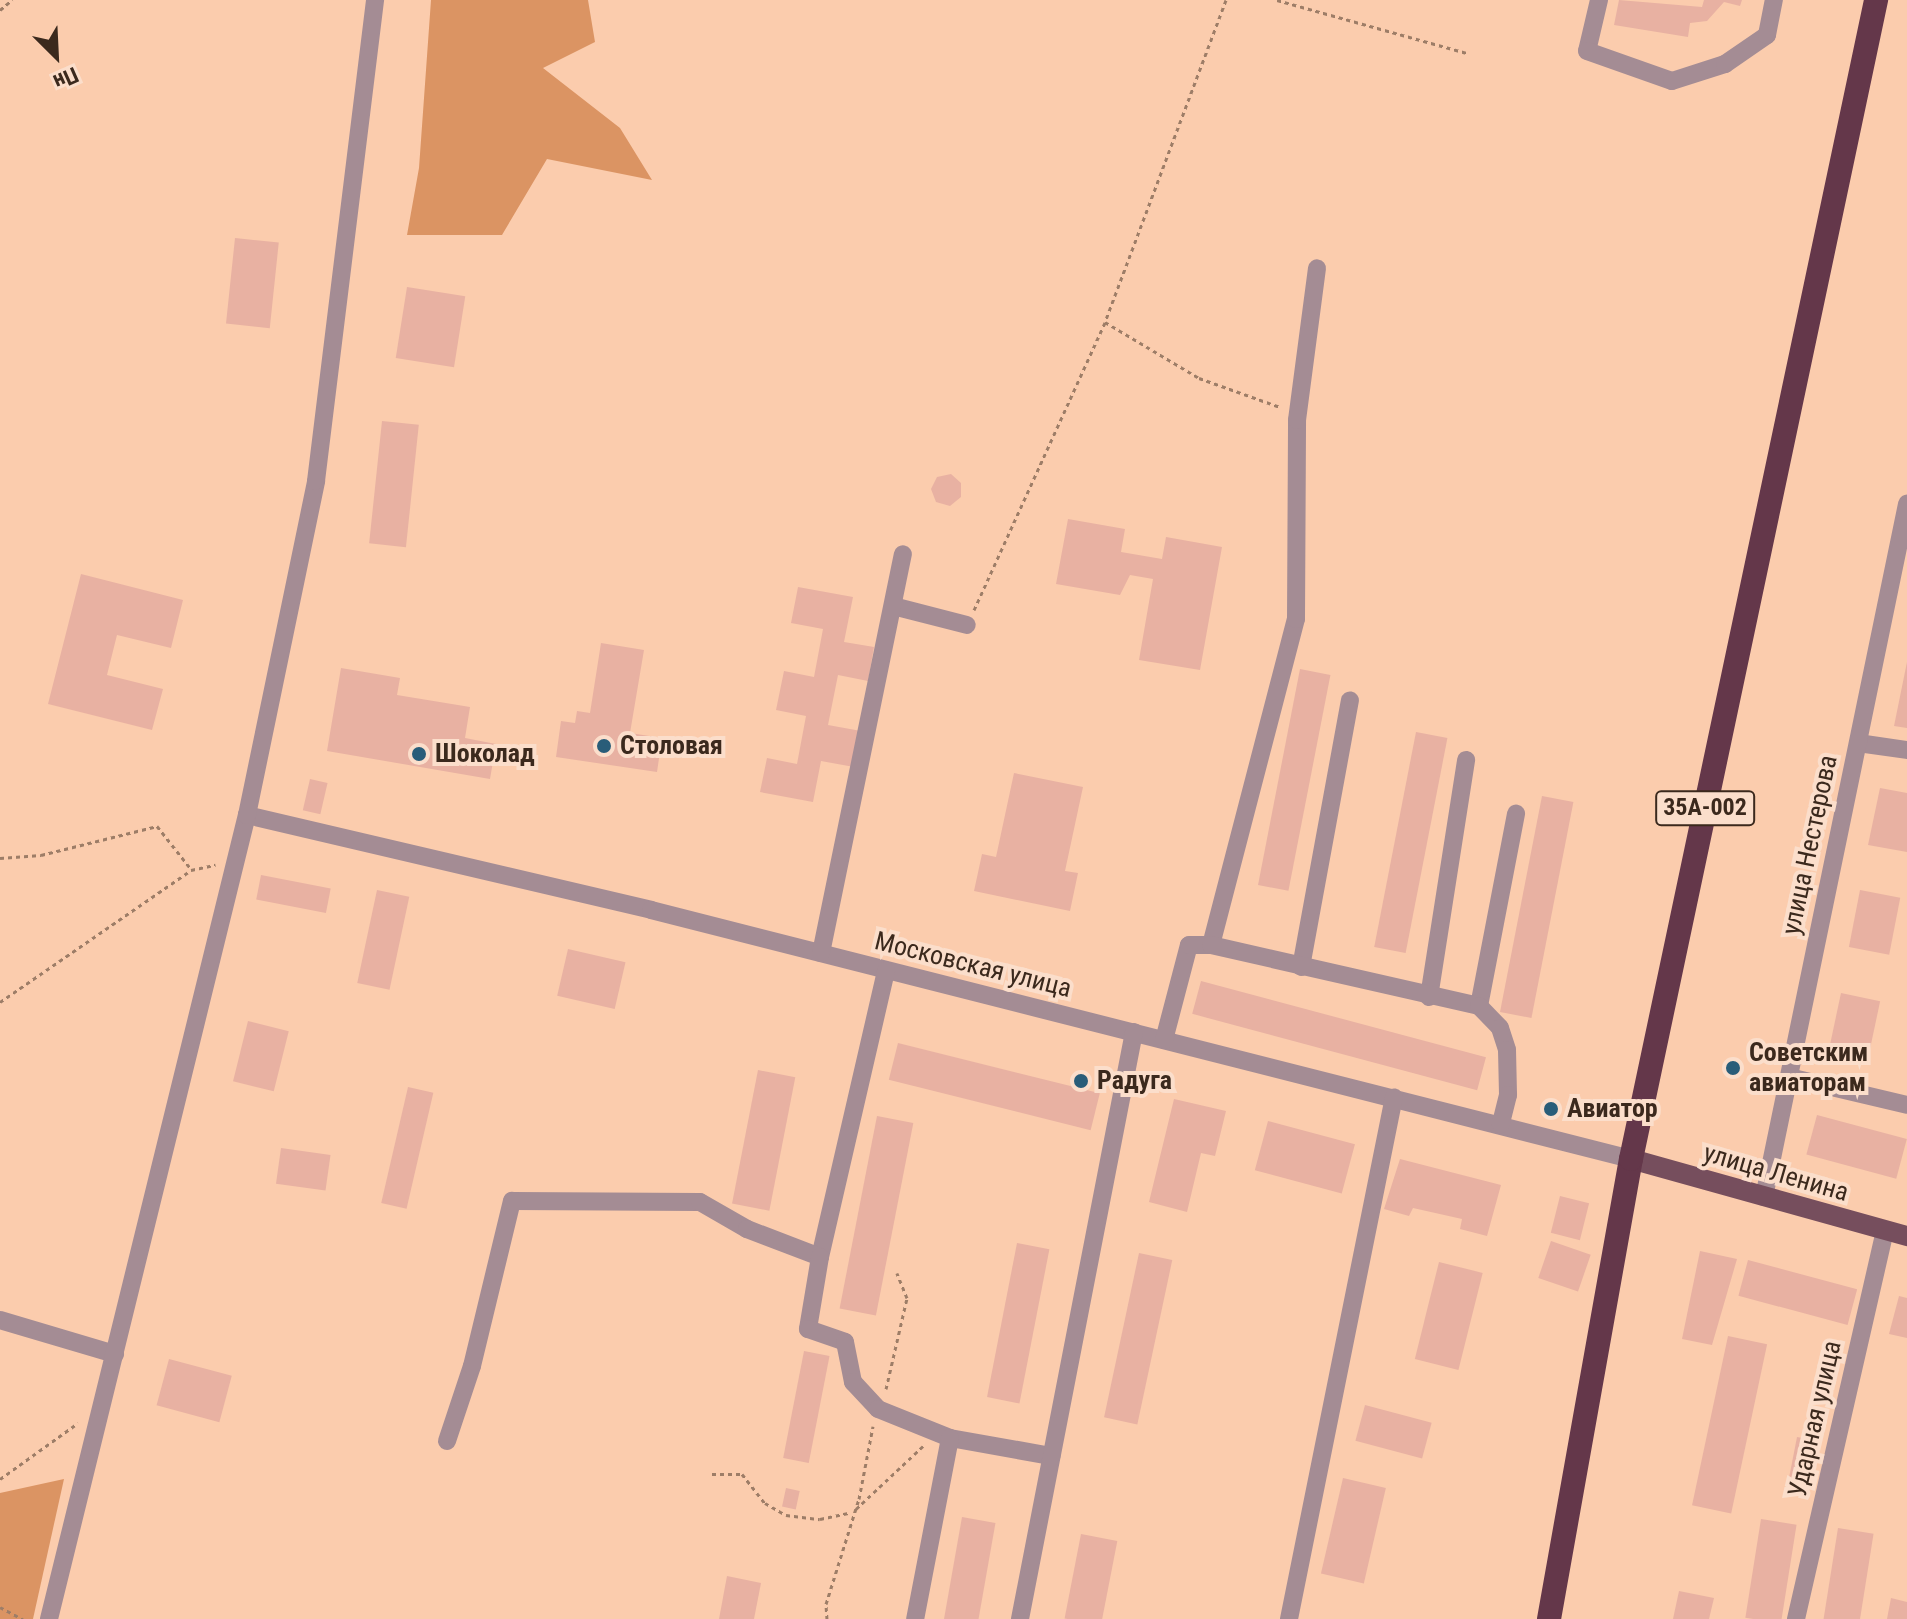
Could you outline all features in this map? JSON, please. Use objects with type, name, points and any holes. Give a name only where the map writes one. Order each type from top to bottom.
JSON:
[{"type":"highway","name":"35А-002","points":[[1549,1619],[1631,1159],[1876,0]]},
{"type":"main road","name":"улица Ленина","points":[[1631,1159],[1907,1236]]},
{"type":"street","points":[[49,1619],[236,862],[316,481],[375,0]]},
{"type":"street","points":[[1599,0],[1587,51],[1672,81],[1725,64],[1767,35],[1774,0]]},
{"type":"street","points":[[1211,945],[1296,619],[1298,414],[1317,268]]},
{"type":"street","name":"улица Нестерова","points":[[1764,1197],[1907,504]]},
{"type":"street","points":[[821,953],[903,554]]},
{"type":"street","points":[[893,606],[967,625]]},
{"type":"street","points":[[1301,967],[1350,700]]},
{"type":"street","points":[[1858,743],[1907,750]]},
{"type":"street","points":[[1429,997],[1466,760]]},
{"type":"street","points":[[1479,1006],[1516,814]]},
{"type":"street","name":"Московская улица","points":[[247,815],[821,953],[1631,1159]]},
{"type":"street","points":[[1164,1040],[1189,945],[1211,945],[1479,1006],[1500,1028],[1507,1050],[1508,1095],[1501,1124]]},
{"type":"street","points":[[886,970],[820,1257],[808,1329],[845,1342],[853,1382],[878,1409],[950,1438],[1051,1456]]},
{"type":"street","points":[[1020,1619],[1134,1032]]},
{"type":"street","points":[[1789,1077],[1907,1105]]},
{"type":"street","points":[[1289,1619],[1394,1097]]},
{"type":"street","points":[[447,1441],[472,1366],[512,1201],[700,1202],[747,1229],[820,1257]]},
{"type":"street","name":"Ударная улица","points":[[1796,1619],[1885,1230]]},
{"type":"street","points":[[0,1320],[115,1354]]},
{"type":"street","points":[[915,1619],[950,1438]]},
{"type":"path","points":[[0,10],[12,0]]},
{"type":"path","points":[[967,625],[1105,322],[1226,0]]},
{"type":"path","points":[[1277,0],[1467,53]]},
{"type":"path","points":[[1105,322],[1199,378],[1298,414]]},
{"type":"path","points":[[0,858],[41,855],[157,826],[191,870]]},
{"type":"path","points":[[0,1002],[191,870],[236,862]]},
{"type":"path","points":[[827,1619],[826,1604],[842,1563],[851,1513],[859,1499],[878,1409],[889,1383],[907,1298],[897,1273]]},
{"type":"path","points":[[0,1479],[103,1404]]},
{"type":"path","points":[[712,1474],[742,1474],[765,1503],[786,1515],[820,1519],[851,1513],[893,1479],[931,1432]]},
{"type":"path","points":[[0,1607],[23,1619]]},
{"type":"shaded area","points":[[431,0],[588,0],[595,42],[543,68],[620,128],[652,180],[547,159],[502,235],[407,235],[419,168]]},
{"type":"shaded area","points":[[64,1479],[33,1619],[0,1619],[0,1493]]},
{"type":"building","points":[[1619,0],[1702,7],[1704,0],[1742,0],[1740,6],[1724,2],[1707,21],[1690,23],[1688,37],[1614,25]]},
{"type":"building","points":[[235,238],[279,243],[270,328],[226,324]]},
{"type":"building","points":[[407,287],[465,296],[454,367],[396,358]]},
{"type":"building","points":[[382,421],[419,425],[406,547],[369,543]]},
{"type":"building","points":[[951,474],[961,483],[961,497],[950,506],[936,502],[931,489],[937,477]]},
{"type":"building","points":[[1068,519],[1125,529],[1121,552],[1162,559],[1166,537],[1222,547],[1200,670],[1139,660],[1153,579],[1130,575],[1120,595],[1056,584]]},
{"type":"building","points":[[81,574],[183,600],[171,648],[117,635],[107,675],[163,689],[152,730],[48,704]]},
{"type":"building","points":[[798,587],[853,597],[844,642],[874,647],[868,681],[838,675],[828,725],[861,731],[854,767],[821,761],[813,802],[760,792],[767,758],[797,764],[806,716],[776,710],[784,671],[814,677],[823,629],[791,623]]},
{"type":"building","points":[[601,643],[644,650],[630,733],[662,738],[657,772],[556,757],[561,721],[575,723],[577,711],[590,713]]},
{"type":"building","points":[[1907,662],[1907,728],[1894,726]]},
{"type":"building","points":[[341,668],[400,678],[397,695],[470,707],[465,738],[496,744],[490,779],[327,751]]},
{"type":"building","points":[[1300,669],[1330,675],[1288,891],[1258,885]]},
{"type":"building","points":[[1416,732],[1447,738],[1406,953],[1374,947]]},
{"type":"building","points":[[1014,773],[1083,787],[1065,871],[1078,873],[1070,911],[974,891],[982,854],[996,857]]},
{"type":"building","points":[[310,779],[328,783],[320,814],[303,810]]},
{"type":"building","points":[[1880,788],[1907,793],[1907,852],[1868,845]]},
{"type":"building","points":[[1542,796],[1573,802],[1531,1018],[1500,1012]]},
{"type":"building","points":[[261,875],[331,889],[326,913],[256,900]]},
{"type":"building","points":[[377,890],[409,897],[390,990],[357,983]]},
{"type":"building","points":[[1860,890],[1900,898],[1889,955],[1849,947]]},
{"type":"building","points":[[568,949],[625,962],[615,1009],[557,996]]},
{"type":"building","points":[[1201,981],[1486,1057],[1477,1090],[1192,1014]]},
{"type":"building","points":[[1841,993],[1880,1001],[1868,1058],[1829,1050]]},
{"type":"building","points":[[248,1021],[289,1031],[274,1091],[233,1081]]},
{"type":"building","points":[[898,1043],[1100,1093],[1091,1130],[889,1080]]},
{"type":"building","points":[[758,1070],[795,1077],[769,1211],[732,1204]]},
{"type":"building","points":[[408,1087],[433,1093],[407,1209],[381,1203]]},
{"type":"building","points":[[1174,1099],[1226,1111],[1215,1156],[1201,1153],[1187,1212],[1149,1202]]},
{"type":"building","points":[[1817,1115],[1907,1139],[1896,1179],[1806,1155]]},
{"type":"building","points":[[877,1116],[913,1123],[876,1315],[840,1308]]},
{"type":"building","points":[[1268,1121],[1355,1144],[1342,1194],[1255,1170]]},
{"type":"building","points":[[281,1148],[331,1155],[326,1191],[276,1184]]},
{"type":"building","points":[[1400,1159],[1501,1185],[1487,1236],[1460,1229],[1462,1219],[1413,1208],[1409,1216],[1384,1209]]},
{"type":"building","points":[[1560,1196],[1589,1203],[1580,1240],[1551,1233]]},
{"type":"building","points":[[1551,1241],[1591,1255],[1578,1292],[1538,1278]]},
{"type":"building","points":[[1017,1243],[1049,1249],[1019,1403],[987,1397]]},
{"type":"building","points":[[1700,1251],[1737,1259],[1712,1345],[1682,1339]]},
{"type":"building","points":[[1139,1253],[1172,1260],[1137,1424],[1104,1417]]},
{"type":"building","points":[[1748,1260],[1857,1289],[1848,1325],[1738,1296]]},
{"type":"building","points":[[1439,1262],[1483,1273],[1458,1370],[1415,1359]]},
{"type":"building","points":[[1899,1296],[1907,1298],[1907,1338],[1889,1334]]},
{"type":"building","points":[[1728,1336],[1767,1344],[1731,1514],[1692,1505]]},
{"type":"building","points":[[804,1351],[830,1356],[809,1463],[783,1458]]},
{"type":"building","points":[[169,1359],[232,1376],[219,1422],[157,1405]]},
{"type":"building","points":[[1365,1405],[1432,1423],[1422,1459],[1355,1441]]},
{"type":"building","points":[[1797,1437],[1812,1440],[1803,1487],[1788,1484]]},
{"type":"building","points":[[1343,1478],[1386,1488],[1364,1583],[1321,1573]]},
{"type":"building","points":[[786,1488],[800,1491],[796,1509],[782,1507]]},
{"type":"building","points":[[962,1517],[995,1523],[979,1619],[944,1619]]},
{"type":"building","points":[[1761,1519],[1797,1525],[1782,1619],[1745,1618]]},
{"type":"building","points":[[1838,1528],[1874,1534],[1860,1619],[1824,1619]]},
{"type":"building","points":[[1081,1534],[1117,1541],[1102,1619],[1065,1618]]},
{"type":"building","points":[[727,1576],[761,1583],[754,1619],[719,1619]]},
{"type":"building","points":[[1679,1591],[1714,1598],[1709,1619],[1673,1619]]},
{"type":"building","points":[[1891,1598],[1907,1602],[1907,1619],[1887,1619]]},
{"type":"place","name":"Столовая","points":[[604,746]]},
{"type":"place","name":"Шоколад","points":[[419,754]]},
{"type":"place","name":"Советским авиаторам","points":[[1733,1068]]},
{"type":"place","name":"Радуга","points":[[1081,1081]]},
{"type":"place","name":"Авиатор","points":[[1551,1109]]}]
